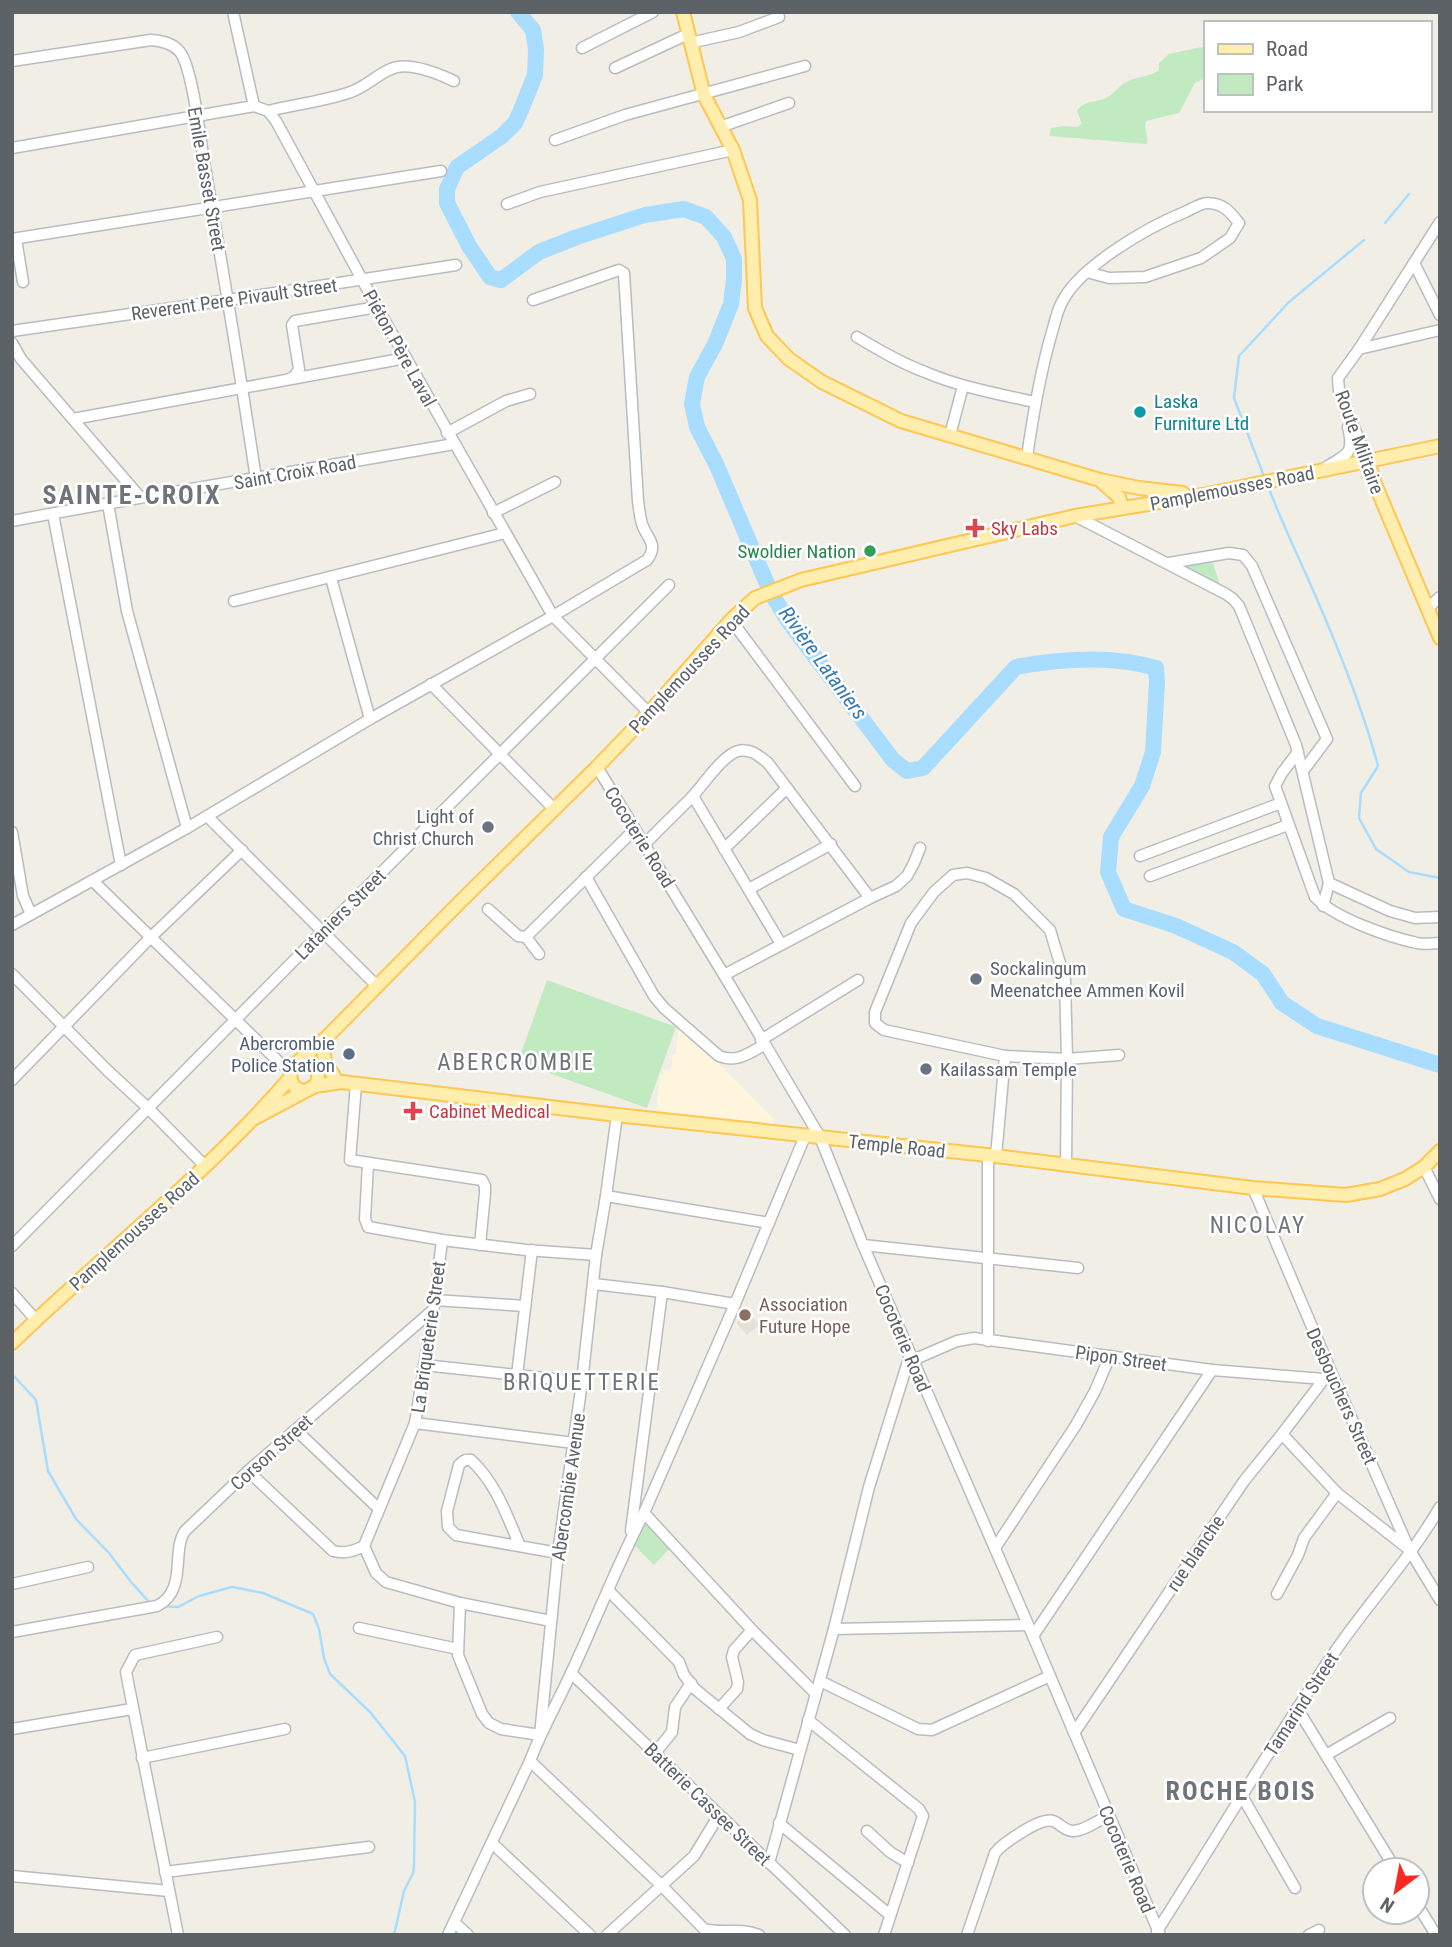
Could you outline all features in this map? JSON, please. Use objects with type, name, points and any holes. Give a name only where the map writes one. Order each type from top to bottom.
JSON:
[{"type":"main road","points":[[683,12],[704,95],[733,150],[750,200],[755,308],[767,336],[789,359],[822,382],[901,421],[1100,480],[1163,492],[1203,495]]},
{"type":"main road","name":"Pamplemousses Road","points":[[12,1343],[255,1118],[293,1070],[325,1042],[377,986],[597,767],[755,598],[801,580],[1075,516],[1203,495],[1440,446]]},
{"type":"main road","name":"Route Militaire","points":[[1368,461],[1375,484],[1440,638]]},
{"type":"main road","points":[[1100,480],[1128,508]]},
{"type":"main road","points":[[1122,485],[1128,508]]},
{"type":"main road","points":[[316,1068],[305,1061],[293,1070],[296,1088],[309,1088],[319,1078],[316,1068],[325,1042]]},
{"type":"main road","points":[[325,1042],[325,1063],[338,1079]]},
{"type":"main road","name":"Temple Road","points":[[316,1068],[356,1084],[1253,1188],[1346,1195],[1380,1189],[1405,1179],[1424,1167],[1440,1151]]},
{"type":"main road","name":"Temple Road","points":[[309,1088],[338,1079]]},
{"type":"main road","name":"Pamplemousses Road","points":[[255,1118],[309,1088]]},
{"type":"street","name":"Piéton Père Laval","points":[[233,12],[261,108],[276,121],[447,433],[553,616],[649,713]]},
{"type":"street","points":[[582,48],[653,12]]},
{"type":"street","points":[[615,68],[689,39],[738,32],[779,17]]},
{"type":"street","name":"Emile Basset Street","points":[[12,61],[151,40],[163,41],[179,51],[186,64],[197,116],[256,479]]},
{"type":"street","points":[[12,148],[349,93],[400,66],[432,71],[454,81]]},
{"type":"street","points":[[555,140],[625,115],[805,66]]},
{"type":"street","points":[[720,127],[789,103]]},
{"type":"street","points":[[507,204],[540,192],[733,150]]},
{"type":"street","points":[[23,282],[14,239],[441,172]]},
{"type":"street","points":[[1027,457],[1035,402],[1047,351],[1061,304],[1070,287],[1087,272],[1106,256],[1166,220],[1207,202],[1227,208],[1239,223],[1230,238],[1201,258],[1145,277],[1109,278],[1087,272]]},
{"type":"street","name":"Route Militaire","points":[[1368,461],[1344,406],[1339,391],[1339,378],[1440,222]]},
{"type":"street","points":[[1414,263],[1440,315]]},
{"type":"street","name":"Reverent Pere Pivault Street","points":[[12,331],[456,265]]},
{"type":"street","points":[[12,925],[187,828],[647,560],[653,544],[642,524],[638,501],[623,272],[619,270],[533,300]]},
{"type":"street","points":[[289,379],[295,376],[299,369],[292,325],[295,321],[377,307]]},
{"type":"street","points":[[1359,349],[1440,330]]},
{"type":"street","points":[[857,337],[926,373],[963,386],[1035,402]]},
{"type":"street","points":[[12,343],[21,359],[140,497]]},
{"type":"street","points":[[73,419],[406,358]]},
{"type":"street","points":[[950,435],[963,386]]},
{"type":"street","points":[[447,433],[506,401],[530,394]]},
{"type":"street","points":[[1317,473],[1350,450],[1352,442],[1344,406]]},
{"type":"street","name":"Saint Croix Road","points":[[12,522],[140,497],[454,444]]},
{"type":"street","points":[[493,513],[555,482]]},
{"type":"street","points":[[108,504],[127,611],[187,828]]},
{"type":"street","points":[[53,514],[121,865]]},
{"type":"street","points":[[1075,516],[1226,594],[1239,606],[1298,752],[1329,883],[1323,906]]},
{"type":"street","points":[[234,601],[505,533]]},
{"type":"street","points":[[1168,563],[1229,553],[1243,555],[1252,566],[1327,739],[1303,771]]},
{"type":"street","points":[[331,578],[370,719]]},
{"type":"street","name":"Lataniers Street","points":[[12,1246],[669,585]]},
{"type":"street","points":[[1427,609],[1440,597]]},
{"type":"street","points":[[732,620],[855,786]]},
{"type":"street","points":[[431,684],[554,809]]},
{"type":"street","points":[[645,844],[727,758],[735,752],[745,750],[768,763],[870,898]]},
{"type":"street","points":[[1298,752],[1275,786],[1315,897],[1323,906],[1364,926],[1420,944],[1440,943]]},
{"type":"street","name":"Cocoterie Road","points":[[597,767],[820,1138],[863,1245],[1033,1636],[1157,1933]]},
{"type":"street","points":[[724,849],[787,788]]},
{"type":"street","points":[[693,796],[781,944]]},
{"type":"street","points":[[1140,856],[1281,803]]},
{"type":"street","points":[[207,816],[377,986]]},
{"type":"street","points":[[1150,876],[1288,825]]},
{"type":"street","points":[[526,937],[635,829]]},
{"type":"street","points":[[12,832],[23,896],[31,914]]},
{"type":"street","points":[[749,889],[831,844]]},
{"type":"street","points":[[724,975],[901,882],[920,848]]},
{"type":"street","points":[[12,1080],[151,937],[242,850]]},
{"type":"street","points":[[1066,1165],[1067,1059],[1065,980],[1050,930],[1014,894],[986,878],[967,873],[953,875],[934,892],[911,923],[874,1012],[875,1023],[884,1030],[1005,1056],[1067,1059],[1119,1055]]},
{"type":"street","points":[[586,877],[646,983],[664,1008],[723,1058],[741,1058],[858,980]]},
{"type":"street","points":[[93,881],[281,1064],[293,1070]]},
{"type":"street","points":[[1329,883],[1391,911],[1415,918],[1440,917]]},
{"type":"street","points":[[488,909],[518,936],[526,937],[539,954]]},
{"type":"street","points":[[12,974],[205,1167]]},
{"type":"street","points":[[988,1341],[987,1258],[992,1156],[1005,1056]]},
{"type":"street","points":[[356,1084],[349,1157],[352,1161],[482,1180],[485,1193],[480,1245]]},
{"type":"street","name":"Abercombie Avenue","points":[[540,1735],[558,1553],[582,1382],[596,1255],[617,1115]]},
{"type":"street","points":[[448,1935],[644,1513],[805,1136]]},
{"type":"street","points":[[368,1164],[365,1219],[368,1227],[480,1245],[596,1255]]},
{"type":"street","points":[[1424,1167],[1440,1199]]},
{"type":"street","name":"Desbouchers Street","points":[[1253,1188],[1328,1376],[1410,1550],[1440,1600]]},
{"type":"street","points":[[606,1196],[769,1223]]},
{"type":"street","name":"La Briqueterie Street","points":[[365,1546],[415,1423],[442,1240]]},
{"type":"street","points":[[863,1245],[1077,1268]]},
{"type":"street","points":[[517,1375],[532,1250]]},
{"type":"street","points":[[594,1284],[735,1304]]},
{"type":"street","points":[[631,1539],[662,1292]]},
{"type":"street","points":[[12,1293],[36,1320]]},
{"type":"street","points":[[434,1305],[525,1306]]},
{"type":"street","name":"Corson Street","points":[[12,1632],[157,1606],[164,1601],[171,1592],[178,1569],[182,1535],[248,1471],[434,1305]]},
{"type":"street","name":"Pipon Street","points":[[911,1357],[974,1338],[1212,1370],[1328,1376]]},
{"type":"street","points":[[995,1548],[1076,1424],[1095,1391],[1110,1356]]},
{"type":"street","points":[[769,1863],[834,1629],[869,1487],[911,1357]]},
{"type":"street","points":[[424,1365],[582,1382]]},
{"type":"street","points":[[1033,1636],[1212,1370]]},
{"type":"street","name":"rue blanche","points":[[1074,1733],[1244,1481],[1328,1376]]},
{"type":"street","points":[[415,1423],[574,1443]]},
{"type":"street","points":[[296,1430],[379,1509]]},
{"type":"street","points":[[1282,1434],[1337,1493],[1410,1550]]},
{"type":"street","points":[[520,1546],[488,1479],[471,1460],[465,1460],[459,1465],[447,1511],[447,1527],[456,1535],[558,1553]]},
{"type":"street","points":[[248,1471],[333,1551],[353,1551],[365,1546],[376,1573],[386,1583],[460,1603],[551,1621]]},
{"type":"street","points":[[1277,1594],[1304,1538],[1337,1493]]},
{"type":"street","name":"Tamarind Street","points":[[1157,1933],[1297,1708],[1352,1627],[1440,1507]]},
{"type":"street","points":[[644,1513],[752,1630],[816,1694]]},
{"type":"street","points":[[12,1584],[88,1567]]},
{"type":"street","points":[[608,1590],[680,1662],[684,1675],[691,1684],[719,1709],[750,1734],[800,1751]]},
{"type":"street","points":[[460,1603],[459,1660],[482,1714],[489,1723],[501,1729],[540,1735]]},
{"type":"street","points":[[834,1629],[1028,1625]]},
{"type":"street","points":[[359,1628],[458,1649]]},
{"type":"street","points":[[719,1709],[737,1689],[732,1657],[734,1650],[752,1630]]},
{"type":"street","points":[[178,1935],[126,1672],[135,1655],[217,1637]]},
{"type":"street","name":"Batterie Cassee Street","points":[[571,1673],[840,1933]]},
{"type":"street","points":[[820,1681],[918,1729],[932,1730],[1050,1676]]},
{"type":"street","points":[[655,1753],[672,1732],[675,1707],[691,1684]]},
{"type":"street","points":[[1297,1708],[1387,1856]]},
{"type":"street","points":[[12,1729],[132,1709]]},
{"type":"street","points":[[1326,1755],[1390,1718]]},
{"type":"street","points":[[808,1720],[922,1812],[923,1816],[884,1935]]},
{"type":"street","points":[[142,1758],[285,1729]]},
{"type":"street","points":[[530,1761],[704,1928],[713,1931],[749,1930],[759,1935]]},
{"type":"street","points":[[1242,1797],[1295,1888]]},
{"type":"street","points":[[607,1935],[695,1856],[719,1815]]},
{"type":"street","points":[[967,1935],[995,1853],[1001,1845],[1044,1820],[1075,1831],[1109,1815]]},
{"type":"street","points":[[779,1823],[890,1914]]},
{"type":"street","points":[[867,1831],[890,1852],[908,1863]]},
{"type":"street","points":[[492,1843],[590,1935]]},
{"type":"street","points":[[165,1872],[369,1847]]},
{"type":"street","points":[[12,1876],[169,1891]]},
{"type":"street","points":[[454,1922],[468,1935]]},
{"type":"shaded area","points":[[679,1023],[774,1119],[773,1125],[656,1113],[660,1075],[663,1075],[663,1070],[671,1071],[673,1054],[676,1054]]},
{"type":"shaded area","name":"Association Future Hope","points":[[743,1306],[759,1325],[747,1335],[737,1324]]},
{"type":"green space","points":[[1204,48],[1204,78],[1195,83],[1179,113],[1146,121],[1147,144],[1049,136],[1051,128],[1077,127],[1082,124],[1077,111],[1080,107],[1106,98],[1128,81],[1159,70],[1159,63],[1169,54]]},
{"type":"green space","points":[[1211,557],[1220,585],[1182,564]]},
{"type":"green space","points":[[547,980],[676,1027],[647,1108],[518,1062]]},
{"type":"green space","points":[[645,1523],[670,1548],[654,1565],[634,1545]]},
{"type":"waterway","name":"Rivière Lataniers","points":[[518,12],[533,30],[536,49],[535,75],[515,123],[502,136],[457,167],[447,189],[447,203],[469,246],[490,277],[501,280],[539,252],[645,215],[684,209],[706,217],[724,237],[734,259],[731,304],[716,342],[697,377],[692,404],[697,427],[717,466],[770,591],[788,621],[893,760],[907,771],[923,768],[1016,667],[1050,662],[1104,660],[1156,668],[1153,752],[1142,786],[1111,837],[1108,872],[1124,909],[1176,926],[1233,952],[1263,974],[1282,1003],[1317,1026],[1440,1065]]},
{"type":"waterway","points":[[1385,223],[1409,194]]},
{"type":"waterway","points":[[1265,479],[1234,398],[1239,356],[1289,302],[1364,240]]},
{"type":"waterway","points":[[1268,486],[1344,663],[1378,766],[1361,793],[1359,818],[1376,849],[1409,872],[1440,878]]},
{"type":"waterway","points":[[12,1374],[36,1400],[48,1471],[76,1519],[109,1553],[151,1604]]},
{"type":"waterway","points":[[160,1606],[178,1607],[199,1596],[232,1587],[263,1593],[313,1614],[330,1674],[370,1712],[405,1756],[415,1802],[414,1865],[404,1891],[394,1935]]},
{"type":"place","name":"Laska Furniture Ltd","points":[[1140,412]]},
{"type":"place","name":"Sky Labs","points":[[975,528]]},
{"type":"place","name":"Swoldier Nation","points":[[870,551]]},
{"type":"place","name":"Light of Christ Church","points":[[488,827]]},
{"type":"place","name":"Sockalingum Meenatchee Ammen Kovil","points":[[976,979]]},
{"type":"place","name":"Abercrombie Police Station","points":[[349,1054]]},
{"type":"place","name":"Kailassam Temple","points":[[926,1069]]},
{"type":"place","name":"Cabinet Medical","points":[[413,1111]]},
{"type":"place","name":"Association Future Hope","points":[[745,1315]]},
{"type":"district","name":"SAINTE-CROIX","points":[[132,495]]},
{"type":"district","name":"ABERCROMBIE","points":[[516,1062]]},
{"type":"district","name":"NICOLAY","points":[[1258,1225]]},
{"type":"district","name":"BRIQUETTERIE","points":[[582,1382]]},
{"type":"district","name":"ROCHE BOIS","points":[[1241,1791]]}]
